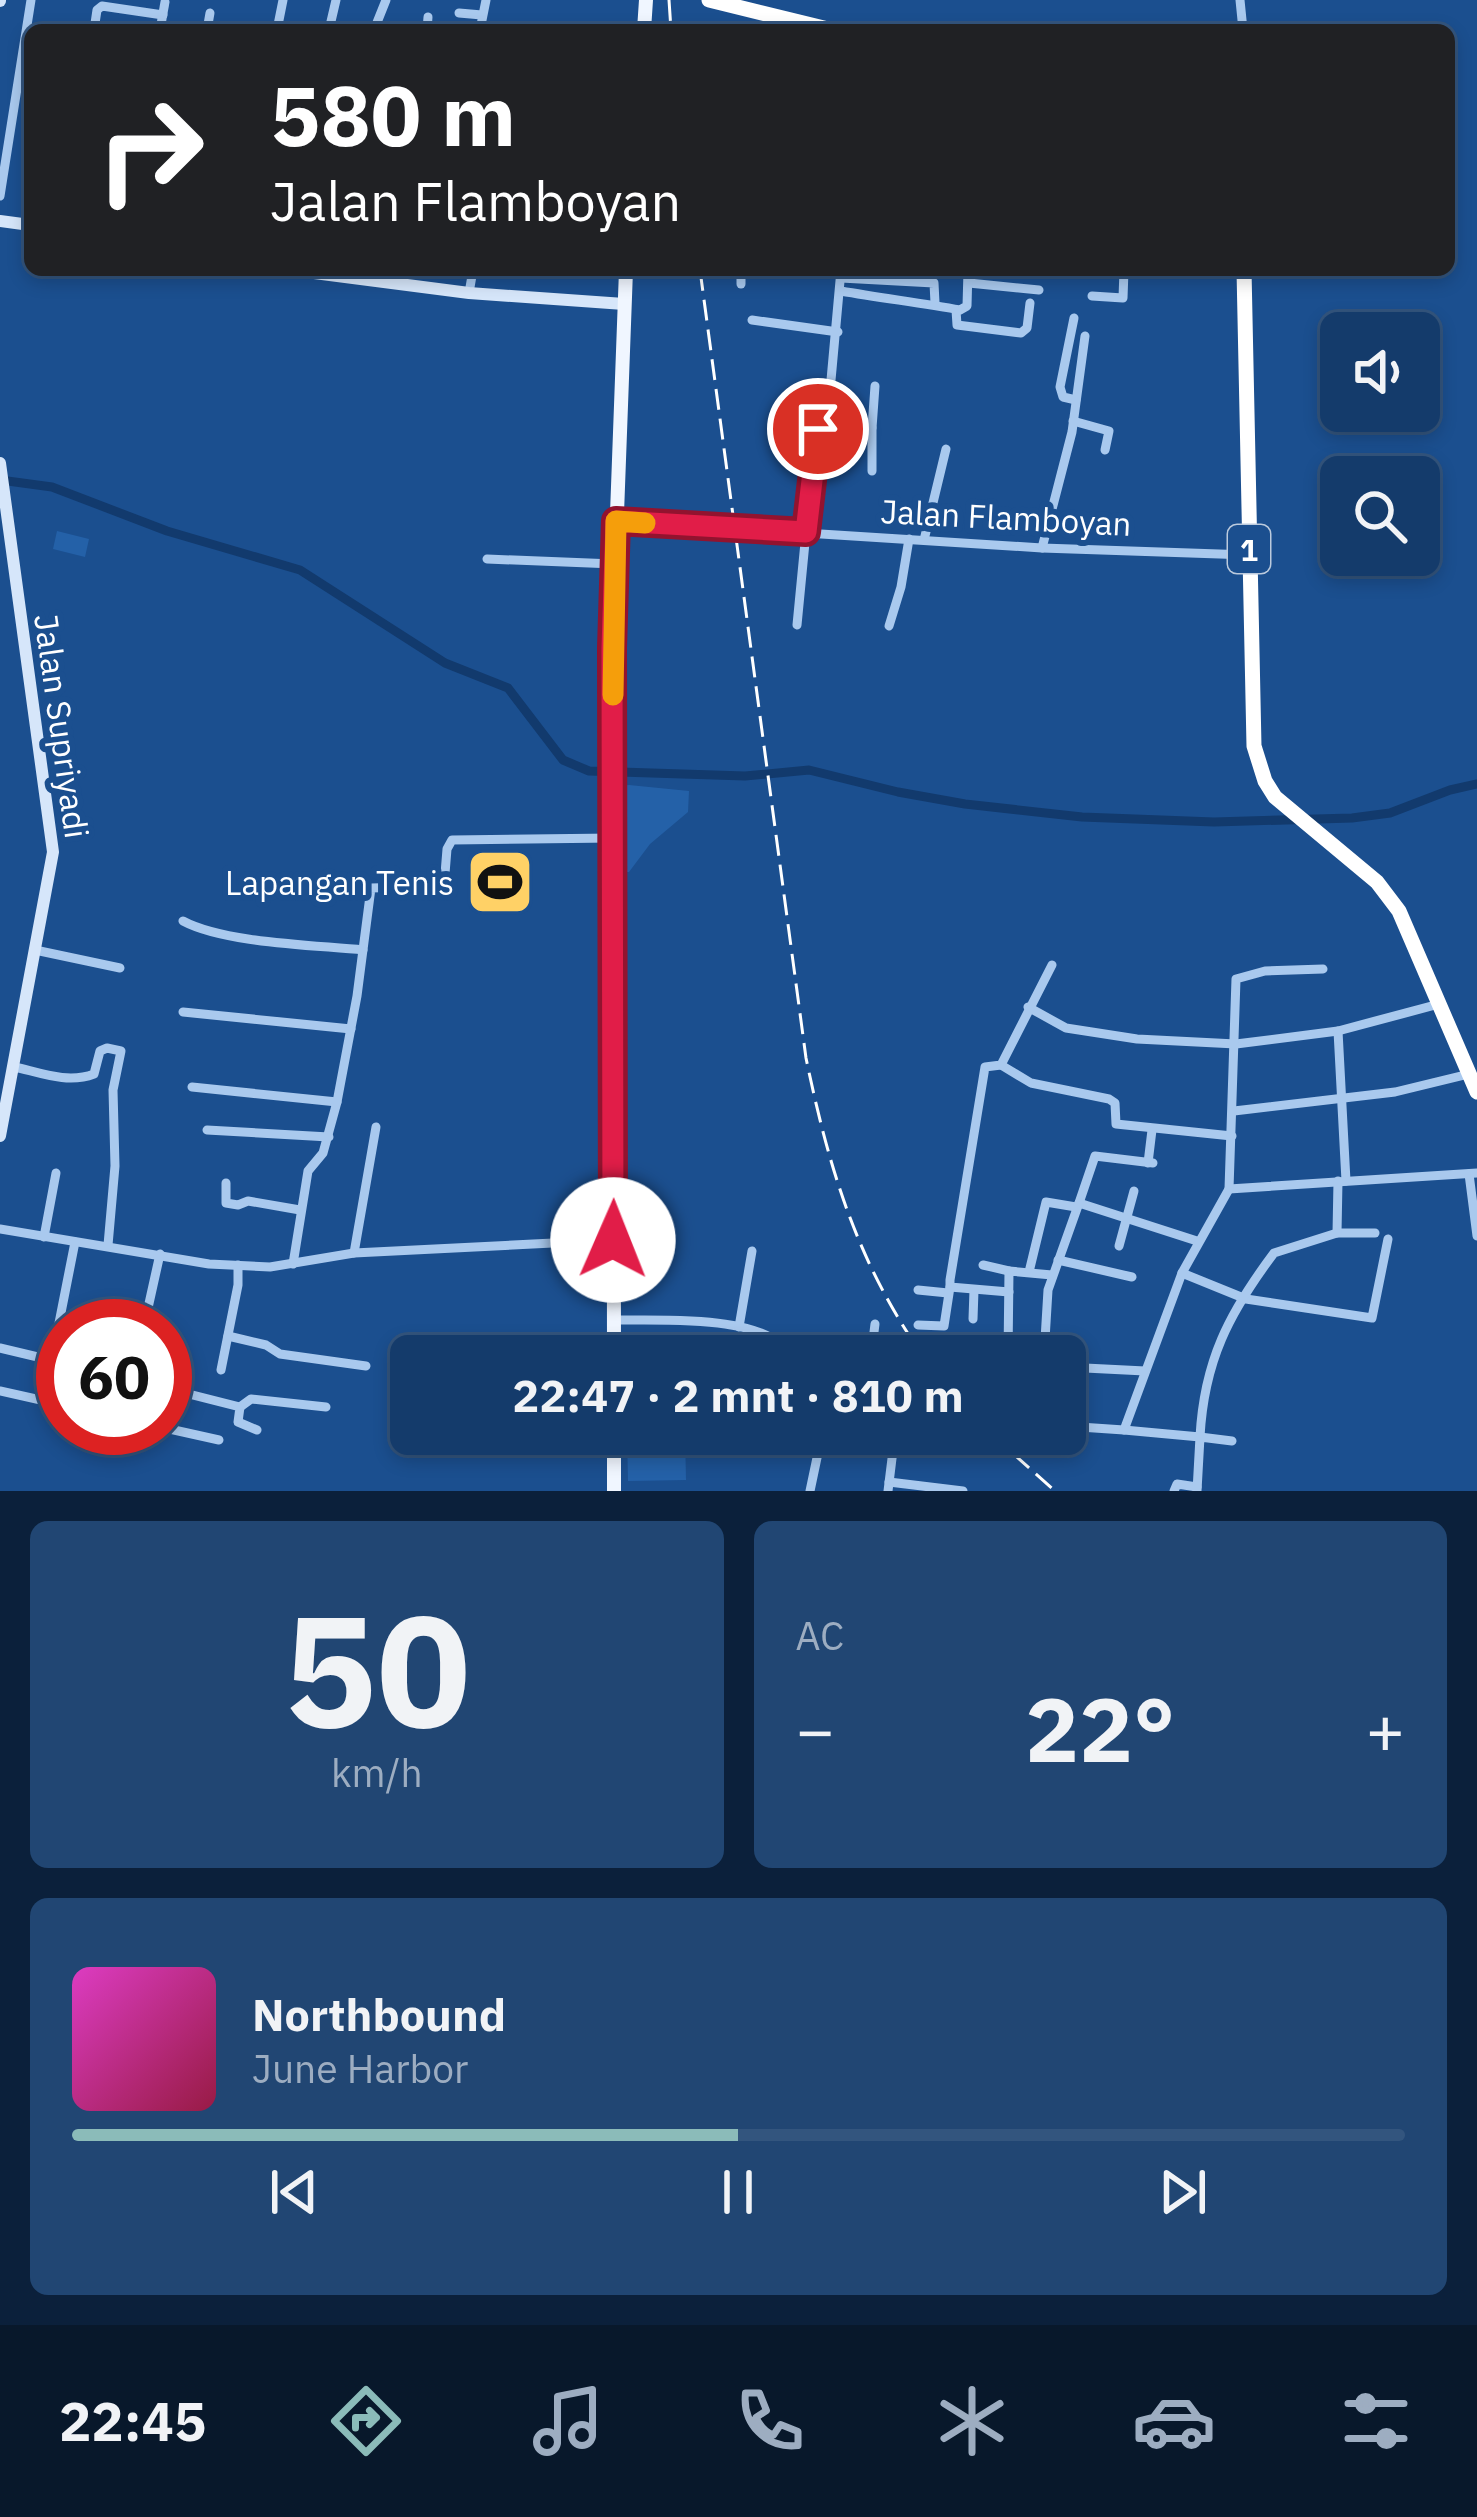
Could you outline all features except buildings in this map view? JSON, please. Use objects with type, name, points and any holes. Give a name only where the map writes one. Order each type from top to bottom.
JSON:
[{"type":"highway","points":[[709,0],[802,24]]},
{"type":"highway","name":"1","points":[[1244,276],[1254,746],[1264,781],[1300,820],[1383,889],[1410,934],[1477,1092]]},
{"type":"main road","points":[[337,276],[469,293],[624,304]]},
{"type":"main road","points":[[614,1335],[614,564],[626,276]]},
{"type":"main road","name":"Jalan Supriyadi","points":[[0,465],[53,852],[0,1136]]},
{"type":"main road","points":[[614,1455],[614,1491]]},
{"type":"street","points":[[481,24],[485,0]]},
{"type":"street","points":[[161,24],[165,2]]},
{"type":"street","points":[[95,24],[102,6],[163,15]]},
{"type":"street","points":[[208,24],[210,13]]},
{"type":"street","points":[[459,13],[482,16]]},
{"type":"street","points":[[427,24],[428,17]]},
{"type":"street","points":[[0,196],[24,44]]},
{"type":"street","points":[[469,293],[472,276]]},
{"type":"street","points":[[741,276],[741,284]]},
{"type":"street","points":[[841,280],[909,303],[935,303],[956,310],[967,306],[968,276]]},
{"type":"street","points":[[1092,296],[1123,298],[1124,276]]},
{"type":"street","points":[[841,280],[934,283],[935,303]]},
{"type":"street","points":[[797,626],[841,280]]},
{"type":"street","points":[[969,283],[1039,290]]},
{"type":"street","points":[[956,310],[957,325],[1021,333],[1027,328],[1030,303]]},
{"type":"street","points":[[1074,317],[1060,387],[1063,397],[1076,400]]},
{"type":"street","points":[[752,320],[838,332]]},
{"type":"street","points":[[1042,548],[1073,421],[1085,336]]},
{"type":"street","points":[[872,471],[875,386]]},
{"type":"street","points":[[1073,421],[1109,431],[1105,450]]},
{"type":"street","points":[[820,424],[872,428]]},
{"type":"street","points":[[924,540],[946,449]]},
{"type":"street","name":"Jalan Flamboyan","points":[[616,521],[1042,548],[1249,555]]},
{"type":"street","points":[[889,626],[909,539]]},
{"type":"street","points":[[487,559],[614,564]]},
{"type":"street","points":[[293,1264],[308,1171],[322,1153],[337,1102],[370,888],[444,886],[452,840],[613,838]]},
{"type":"street","points":[[183,921],[260,939],[363,950]]},
{"type":"street","points":[[35,950],[120,968]]},
{"type":"street","points":[[1000,1065],[1052,965]]},
{"type":"street","points":[[1124,1430],[1196,1241],[1229,1190],[1239,976],[1323,969]]},
{"type":"street","points":[[1028,1007],[1066,1028],[1137,1039],[1236,1044],[1338,1031],[1439,1004]]},
{"type":"street","points":[[183,1012],[351,1028]]},
{"type":"street","points":[[1336,1233],[1342,1181],[1338,1031]]},
{"type":"street","points":[[16,1067],[84,1078],[94,1074],[104,1048],[121,1052],[113,1090],[115,1166],[108,1245]]},
{"type":"street","points":[[918,1325],[944,1326],[985,1067],[1000,1065],[1031,1083],[1109,1099],[1114,1103],[1114,1123],[1232,1136]]},
{"type":"street","points":[[1234,1111],[1395,1092],[1468,1074]]},
{"type":"street","points":[[192,1087],[337,1102]]},
{"type":"street","points":[[354,1253],[376,1127]]},
{"type":"street","points":[[207,1130],[328,1137]]},
{"type":"street","points":[[1137,1176],[1147,1162],[1152,1130]]},
{"type":"street","points":[[1046,1335],[1052,1275],[1095,1156],[1147,1162]]},
{"type":"street","points":[[44,1237],[56,1173]]},
{"type":"street","points":[[1229,1190],[1473,1173],[1477,1236]]},
{"type":"street","points":[[226,1183],[226,1203],[248,1201],[300,1210]]},
{"type":"street","points":[[1119,1246],[1134,1192]]},
{"type":"street","points":[[1029,1272],[1046,1202],[1077,1204],[1196,1241]]},
{"type":"street","points":[[0,1229],[238,1265],[293,1264],[354,1253],[613,1251]]},
{"type":"street","points":[[1174,1491],[1177,1484],[1197,1489],[1209,1367],[1278,1250],[1336,1233],[1375,1232]]},
{"type":"street","points":[[1182,1273],[1246,1298],[1372,1318],[1388,1239]]},
{"type":"street","points":[[64,1299],[75,1242]]},
{"type":"street","points":[[739,1327],[752,1251]]},
{"type":"street","points":[[150,1299],[160,1254]]},
{"type":"street","points":[[1058,1260],[1132,1277]]},
{"type":"street","points":[[983,1264],[1052,1275]]},
{"type":"street","points":[[221,1370],[238,1265]]},
{"type":"street","points":[[1008,1335],[1009,1271]]},
{"type":"street","points":[[918,1290],[1009,1292]]},
{"type":"street","points":[[973,1319],[974,1290]]},
{"type":"street","points":[[614,1320],[739,1327],[761,1335]]},
{"type":"street","points":[[874,1335],[875,1324]]},
{"type":"street","points":[[228,1336],[254,1341],[280,1354],[366,1366]]},
{"type":"street","points":[[0,1348],[36,1357]]},
{"type":"street","points":[[1086,1368],[1144,1371]]},
{"type":"street","points":[[0,1391],[36,1399]]},
{"type":"street","points":[[192,1395],[240,1407]]},
{"type":"street","points":[[257,1430],[238,1422],[240,1407],[251,1399],[326,1407]]},
{"type":"street","points":[[1086,1427],[1232,1441]]},
{"type":"street","points":[[192,1434],[219,1440]]},
{"type":"street","points":[[810,1491],[818,1455]]},
{"type":"street","points":[[892,1455],[888,1486],[963,1491]]},
{"type":"shaded area","points":[[57,531],[89,539],[85,557],[53,549]]},
{"type":"shaded area","points":[[614,786],[689,791],[688,812],[650,844],[629,872],[613,872]]},
{"type":"shaded area","name":"Lapangan Tenis","points":[[523,870],[521,894],[479,894],[479,871]]},
{"type":"shaded area","points":[[627,1455],[685,1455],[686,1480],[628,1481]]},
{"type":"waterway","points":[[0,480],[52,487],[167,531],[300,570],[445,663],[508,688],[563,760],[589,771],[745,776],[809,770],[965,804],[1082,817],[1214,822],[1390,813],[1477,784]]},
{"type":"railway","points":[[669,0],[671,24]]},
{"type":"railway","points":[[701,276],[806,1058],[848,1213],[880,1285],[909,1335]]},
{"type":"railway","points":[[1015,1455],[1055,1491]]},
{"type":"slow traffic","points":[[613,695],[616,521],[645,523]]},
{"type":"place","name":"Lapangan Tenis","points":[[500,882]]},
{"type":"route","points":[[613,1240],[616,521],[806,532],[818,429]]}]
